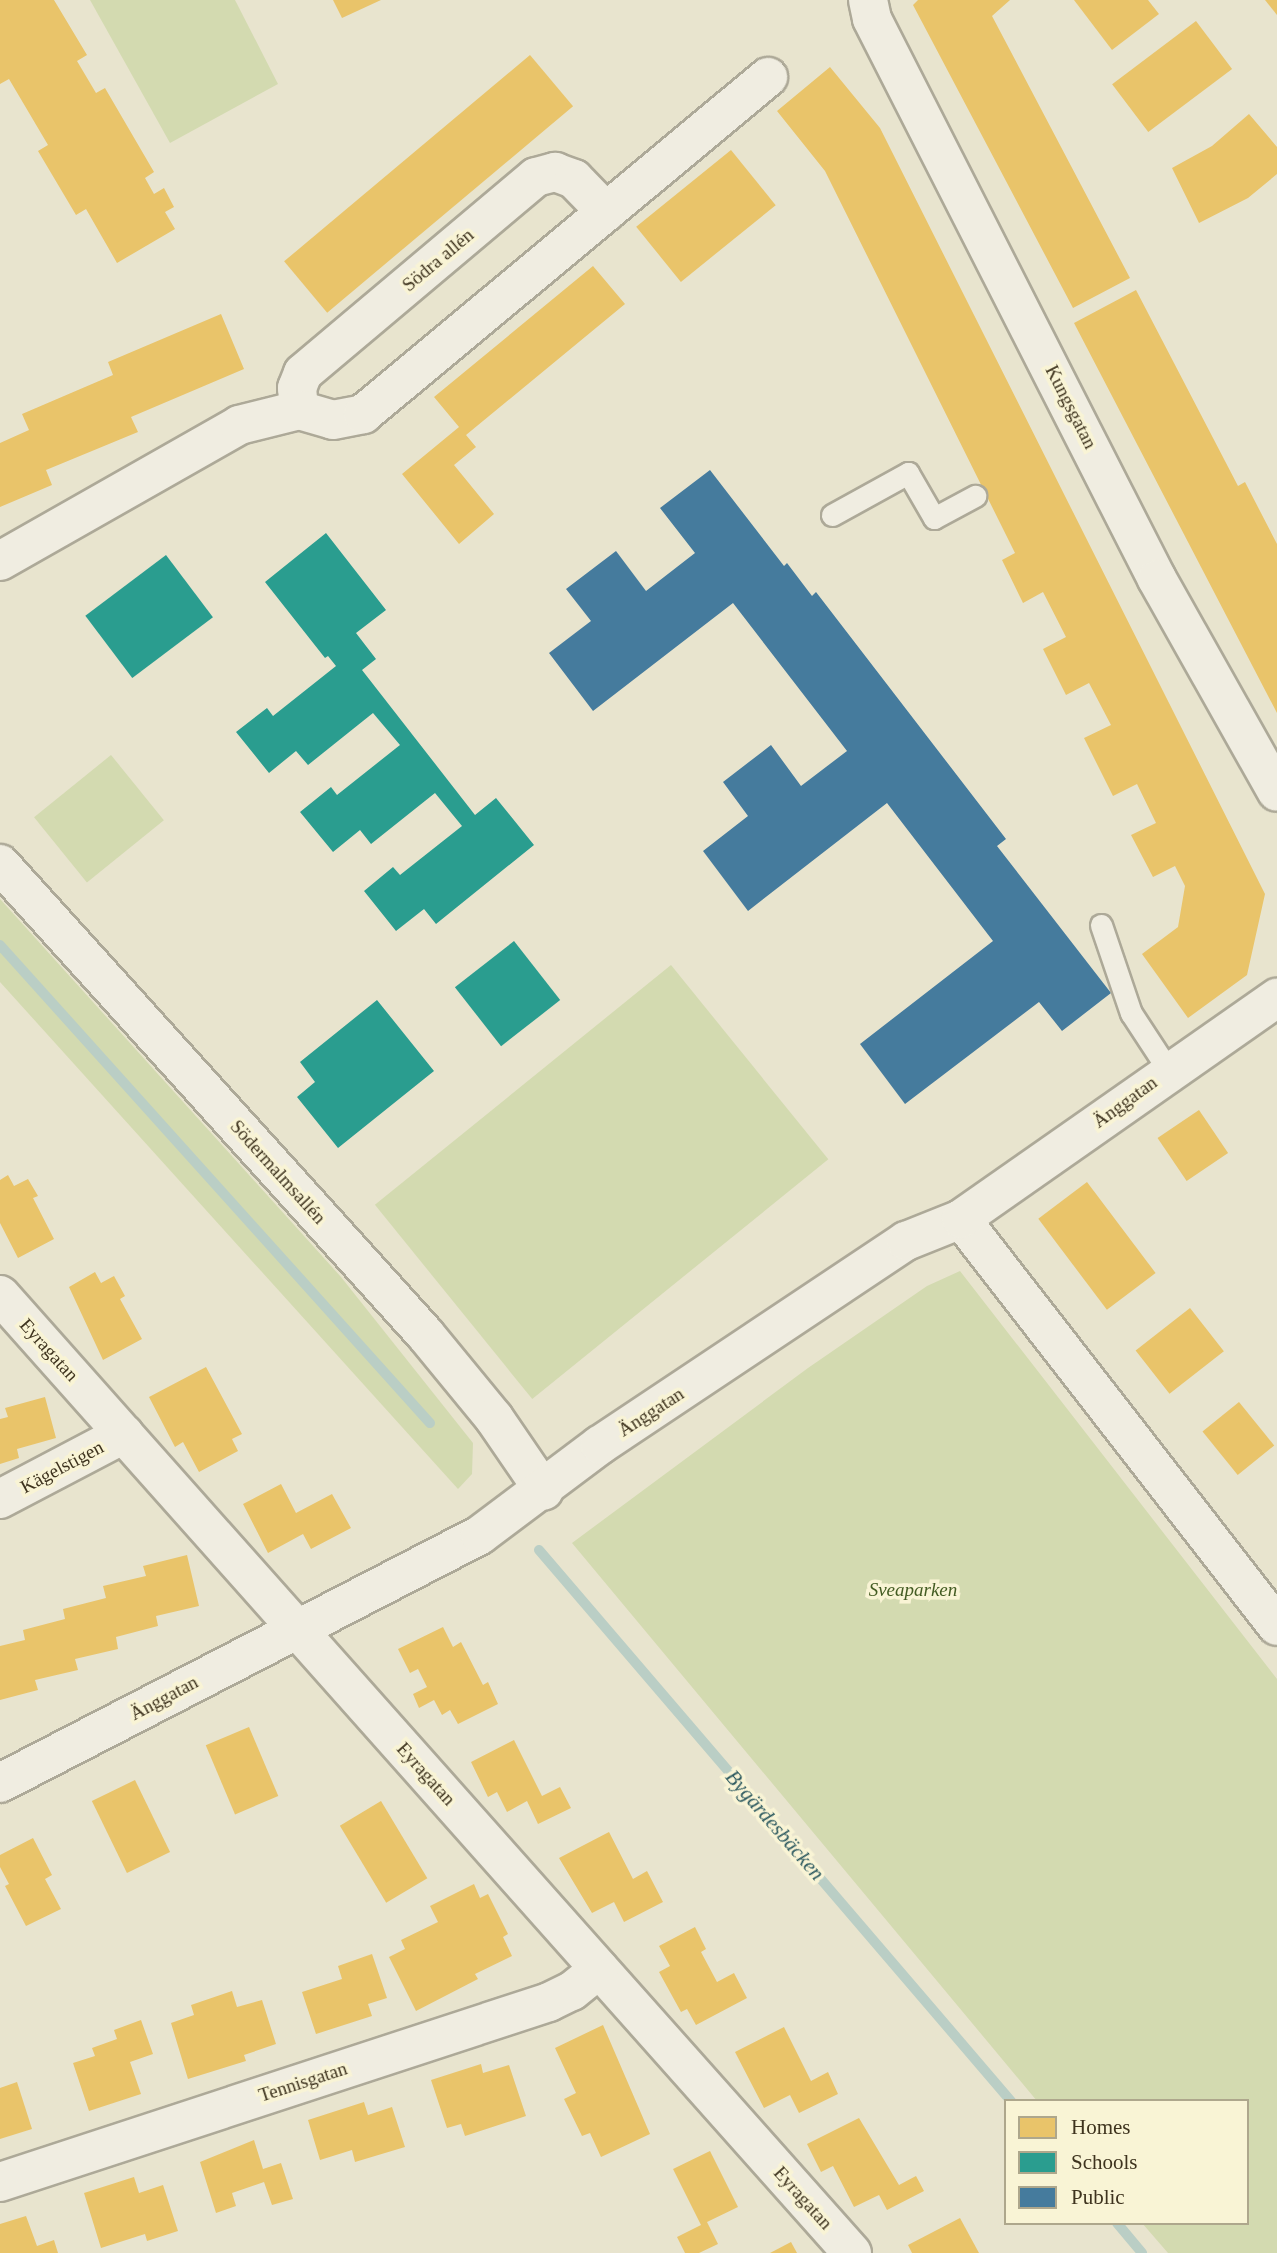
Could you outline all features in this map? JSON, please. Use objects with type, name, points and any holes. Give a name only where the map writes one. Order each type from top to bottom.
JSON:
[{"type":"street","name":"Kungsgatan","points":[[864,6],[1157,579],[1277,792]]},
{"type":"street","points":[[0,561],[239,425],[299,410],[333,420],[363,414],[768,77]]},
{"type":"street","name":"Södra allén","points":[[299,410],[297,388],[303,373],[536,177],[555,172],[574,179],[606,212]]},
{"type":"street","name":"Södermalmsallén","points":[[0,864],[425,1334],[494,1418],[544,1491]]},
{"type":"street","name":"Änggatan","points":[[0,1783],[480,1535],[544,1491],[600,1445],[888,1252],[961,1219],[1277,998]]},
{"type":"street","points":[[961,1219],[1277,1626]]},
{"type":"street","name":"Eyragatan","points":[[0,1295],[852,2253]]},
{"type":"street","name":"Kägelstigen","points":[[0,1499],[124,1434]]},
{"type":"street","name":"Tennisgatan","points":[[0,2182],[549,2002],[572,1991],[599,1969]]},
{"type":"lane","points":[[832,515],[908,473],[934,518],[975,496]]},
{"type":"lane","points":[[1101,925],[1131,1013],[1169,1071]]},
{"type":"green space","points":[[90,0],[235,0],[278,84],[170,143]]},
{"type":"green space","points":[[111,755],[164,820],[87,883],[34,817]]},
{"type":"green space","points":[[0,899],[341,1277],[473,1443],[472,1474],[458,1489],[0,982]]},
{"type":"green space","points":[[671,965],[828,1159],[532,1399],[375,1205]]},
{"type":"green space","name":"Sveaparken","points":[[960,1271],[1277,1679],[1277,2253],[1168,2253],[1144,2225],[1249,2225],[1249,2099],[1035,2099],[572,1543],[808,1368],[927,1286]]},
{"type":"building: Homes","points":[[0,0],[54,0],[87,55],[77,61],[96,93],[105,88],[154,172],[145,178],[154,194],[164,188],[174,207],[165,212],[175,229],[117,263],[86,209],[76,215],[38,151],[48,145],[9,79],[0,84]]},
{"type":"building: Homes","points":[[333,0],[381,0],[342,18]]},
{"type":"building: Homes","points":[[918,0],[1010,0],[992,16],[1130,278],[1073,308],[913,5]]},
{"type":"building: Homes","points":[[1074,0],[1148,0],[1159,14],[1112,50]]},
{"type":"building: Homes","points":[[1265,0],[1277,0],[1277,15]]},
{"type":"building: Homes","points":[[1196,21],[1232,69],[1148,132],[1112,84]]},
{"type":"building: Homes","points":[[530,55],[573,106],[327,313],[284,261]]},
{"type":"building: Homes","points":[[830,67],[880,128],[1265,894],[1247,975],[1188,1018],[1142,954],[1178,927],[1185,886],[1175,866],[1153,877],[1131,835],[1156,823],[1137,784],[1113,796],[1084,738],[1111,725],[1089,683],[1066,695],[1043,649],[1066,637],[1043,592],[1023,603],[1002,560],[1015,553],[825,171],[777,111]]},
{"type":"building: Homes","points":[[1249,114],[1277,147],[1277,174],[1248,198],[1199,223],[1172,168],[1212,146]]},
{"type":"building: Homes","points":[[731,150],[776,205],[681,282],[636,227]]},
{"type":"building: Homes","points":[[593,266],[625,304],[466,435],[476,447],[454,465],[494,514],[459,544],[402,474],[459,427],[434,397]]},
{"type":"building: Homes","points":[[1136,290],[1238,486],[1245,482],[1277,544],[1277,713],[1074,323]]},
{"type":"building: Homes","points":[[221,314],[244,369],[131,417],[138,432],[46,470],[52,485],[0,507],[0,443],[29,430],[22,414],[113,375],[108,362]]},
{"type":"building: Homes","points":[[1199,1110],[1228,1153],[1187,1181],[1158,1138]]},
{"type":"building: Homes","points":[[8,1175],[14,1186],[28,1179],[38,1196],[33,1198],[54,1239],[18,1258],[0,1223],[0,1180]]},
{"type":"building: Homes","points":[[1087,1182],[1156,1273],[1107,1310],[1038,1219]]},
{"type":"building: Homes","points":[[95,1272],[101,1283],[114,1276],[125,1296],[120,1299],[142,1339],[103,1360],[69,1287]]},
{"type":"building: Homes","points":[[1190,1308],[1224,1351],[1169,1394],[1136,1350]]},
{"type":"building: Homes","points":[[206,1367],[242,1434],[232,1439],[238,1451],[199,1472],[183,1442],[175,1447],[149,1397]]},
{"type":"building: Homes","points":[[45,1397],[56,1438],[17,1449],[19,1458],[0,1464],[0,1419],[8,1417],[5,1408]]},
{"type":"building: Homes","points":[[1239,1402],[1274,1446],[1238,1475],[1202,1432]]},
{"type":"building: Homes","points":[[281,1484],[296,1513],[332,1494],[351,1528],[311,1549],[303,1534],[268,1553],[243,1504]]},
{"type":"building: Homes","points":[[187,1555],[199,1606],[156,1616],[158,1626],[116,1637],[118,1649],[75,1659],[78,1670],[35,1680],[38,1690],[0,1700],[0,1646],[25,1640],[23,1630],[65,1619],[63,1609],[106,1598],[103,1586],[146,1576],[143,1566]]},
{"type":"building: Homes","points":[[443,1627],[453,1647],[461,1642],[483,1685],[488,1682],[498,1704],[458,1724],[450,1710],[442,1715],[434,1700],[419,1708],[413,1694],[427,1687],[418,1669],[410,1673],[398,1649]]},
{"type":"building: Homes","points":[[249,1727],[278,1796],[235,1814],[206,1745]]},
{"type":"building: Homes","points":[[514,1740],[542,1796],[560,1787],[571,1808],[538,1824],[527,1801],[507,1812],[497,1792],[488,1797],[471,1762]]},
{"type":"building: Homes","points":[[135,1780],[170,1852],[127,1873],[92,1801]]},
{"type":"building: Homes","points":[[381,1801],[427,1878],[386,1903],[340,1826]]},
{"type":"building: Homes","points":[[609,1832],[633,1879],[647,1871],[663,1902],[624,1922],[614,1902],[592,1913],[559,1858]]},
{"type":"building: Homes","points":[[33,1838],[52,1875],[45,1879],[61,1909],[26,1926],[5,1886],[9,1884],[0,1867],[0,1855]]},
{"type":"building: Homes","points":[[474,1884],[480,1898],[488,1894],[508,1934],[503,1937],[512,1956],[475,1974],[478,1979],[416,2011],[389,1957],[405,1949],[401,1940],[438,1922],[430,1906]]},
{"type":"building: Homes","points":[[695,1927],[706,1949],[701,1952],[717,1982],[734,1973],[747,1998],[696,2025],[687,2009],[681,2012],[659,1972],[670,1966],[659,1946]]},
{"type":"building: Homes","points":[[372,1954],[387,1998],[368,2004],[372,2016],[316,2034],[302,1992],[342,1979],[338,1966]]},
{"type":"building: Homes","points":[[232,1991],[237,2007],[262,2000],[276,2044],[244,2055],[246,2061],[188,2079],[171,2023],[194,2015],[191,2005]]},
{"type":"building: Homes","points":[[141,2020],[153,2054],[130,2062],[141,2094],[89,2111],[73,2063],[95,2056],[92,2048],[117,2039],[114,2030]]},
{"type":"building: Homes","points":[[603,2025],[650,2134],[601,2157],[590,2133],[582,2136],[564,2099],[576,2093],[555,2048]]},
{"type":"building: Homes","points":[[784,2027],[811,2081],[828,2072],[838,2094],[799,2113],[790,2095],[764,2108],[735,2052]]},
{"type":"building: Homes","points":[[481,2064],[483,2073],[509,2065],[526,2116],[465,2136],[461,2124],[447,2128],[431,2080]]},
{"type":"building: Homes","points":[[17,2082],[32,2129],[0,2139],[0,2088]]},
{"type":"building: Homes","points":[[364,2102],[368,2115],[392,2107],[405,2147],[355,2162],[352,2150],[320,2160],[308,2120]]},
{"type":"building: Homes","points":[[859,2118],[899,2185],[916,2176],[924,2191],[887,2210],[879,2195],[854,2207],[833,2166],[821,2172],[807,2144]]},
{"type":"building: Homes","points":[[254,2140],[263,2169],[281,2163],[293,2199],[272,2205],[264,2182],[232,2193],[236,2206],[216,2213],[200,2162]]},
{"type":"building: Homes","points":[[710,2151],[738,2207],[707,2222],[718,2244],[699,2253],[685,2253],[677,2237],[701,2225],[673,2169]]},
{"type":"building: Homes","points":[[134,2177],[139,2193],[163,2185],[178,2231],[147,2241],[145,2234],[101,2248],[84,2193]]},
{"type":"building: Homes","points":[[26,2216],[37,2246],[54,2240],[58,2253],[0,2253],[0,2224]]},
{"type":"building: Homes","points":[[960,2218],[979,2253],[912,2253],[908,2245]]},
{"type":"building: Homes","points":[[791,2242],[797,2253],[770,2253]]},
{"type":"building: Schools","points":[[326,533],[386,610],[356,633],[376,659],[362,670],[475,815],[496,798],[534,845],[436,924],[424,909],[396,931],[364,891],[393,867],[400,875],[462,826],[435,793],[371,844],[360,830],[333,852],[300,812],[331,787],[337,795],[400,745],[373,713],[308,765],[296,751],[269,773],[236,732],[267,708],[273,716],[336,666],[328,656],[325,658],[265,582]]},
{"type":"building: Schools","points":[[166,555],[213,617],[132,678],[85,616]]},
{"type":"building: Schools","points":[[514,941],[560,1000],[501,1046],[455,987]]},
{"type":"building: Schools","points":[[377,1000],[434,1071],[338,1148],[297,1097],[315,1082],[300,1062]]},
{"type":"building: Public","points":[[710,470],[784,566],[787,563],[812,596],[816,592],[1006,839],[997,846],[1111,993],[1062,1031],[1039,1002],[905,1104],[860,1044],[993,941],[887,803],[748,911],[703,851],[748,816],[723,782],[771,745],[801,786],[847,751],[733,603],[593,711],[549,653],[591,621],[566,589],[616,551],[646,591],[695,553],[660,508]]},
{"type":"waterway","points":[[0,945],[430,1423]]},
{"type":"waterway","name":"Bygärdesbäcken","points":[[539,1550],[1009,2099]]},
{"type":"waterway","name":"Bygärdesbäcken","points":[[1119,2225],[1142,2253]]}]
